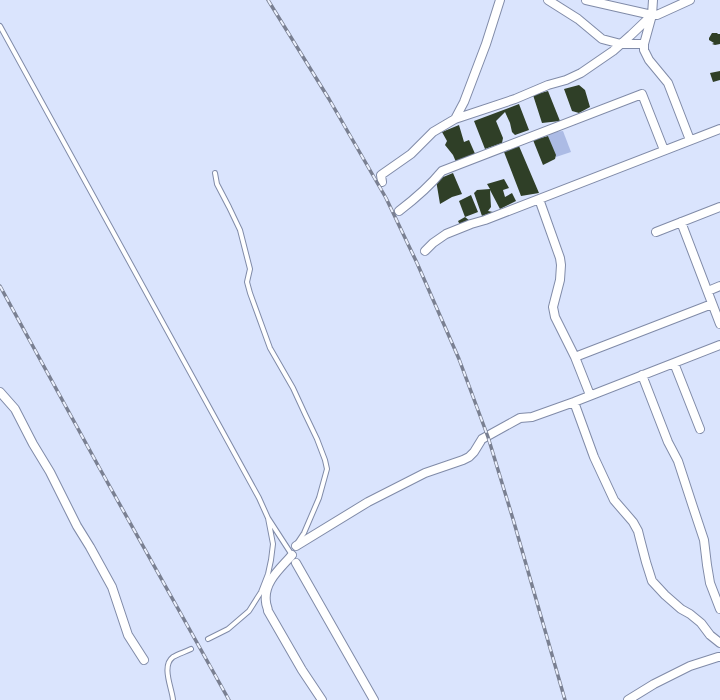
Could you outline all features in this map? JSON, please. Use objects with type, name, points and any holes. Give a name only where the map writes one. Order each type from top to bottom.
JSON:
[{"type":"street","points":[[456,119],[486,44],[500,0]]},
{"type":"street","points":[[548,0],[578,19],[602,39],[621,44],[644,44]]},
{"type":"street","points":[[586,0],[657,15],[690,0]]},
{"type":"street","points":[[653,0],[652,14],[644,44],[644,50],[649,60],[668,83],[690,140]]},
{"type":"street","points":[[382,182],[381,175],[411,154],[433,132],[456,119],[515,99],[581,73],[613,51],[652,14]]},
{"type":"street","points":[[399,210],[429,187],[442,171],[642,94],[664,150]]},
{"type":"street","points":[[425,251],[446,234],[720,129]]},
{"type":"street","points":[[538,199],[560,258],[560,280],[553,307],[555,317],[575,357],[590,395]]},
{"type":"street","points":[[656,232],[720,207]]},
{"type":"street","points":[[681,222],[720,324]]},
{"type":"street","points":[[708,291],[720,286]]},
{"type":"street","points":[[575,357],[712,304]]},
{"type":"street","points":[[296,546],[368,502],[425,472],[469,457],[482,439],[520,418],[532,417],[574,402],[720,345]]},
{"type":"street","points":[[674,363],[700,429]]},
{"type":"street","points":[[642,375],[668,442],[678,461],[704,540],[710,583],[720,610]]},
{"type":"street","points":[[0,392],[15,409],[32,444],[50,472],[77,526],[112,587],[128,635],[144,660]]},
{"type":"street","points":[[574,402],[594,456],[614,500],[633,522],[638,531],[652,581],[665,595],[690,614],[710,635],[720,642]]},
{"type":"street","points":[[292,555],[273,576],[267,586],[265,600],[268,611],[302,670],[322,700]]},
{"type":"street","points":[[296,563],[374,700]]},
{"type":"street","points":[[628,700],[654,684],[690,666],[720,657]]},
{"type":"lane","points":[[0,26],[259,498],[268,518],[296,563]]},
{"type":"lane","points":[[216,173],[217,184],[240,230],[250,269],[247,282],[270,348],[293,388],[317,439],[325,460],[326,469],[319,498],[296,546]]},
{"type":"lane","points":[[208,639],[228,629],[244,615],[261,592],[268,574],[273,544],[268,518]]},
{"type":"lane","points":[[174,700],[167,678],[168,664],[172,658],[191,649]]},
{"type":"shaded area","points":[[563,131],[571,152],[556,157],[548,136],[553,132]]},
{"type":"building","points":[[712,33],[720,34],[720,44],[712,44],[714,43],[709,40]]},
{"type":"building","points":[[720,71],[720,80],[713,82],[710,73]]},
{"type":"building","points":[[579,85],[585,90],[590,107],[579,113],[572,111],[564,89]]},
{"type":"building","points":[[548,91],[560,121],[542,123],[533,95]]},
{"type":"building","points":[[519,104],[529,130],[515,135],[512,132],[505,112],[496,121],[503,138],[502,143],[485,149],[474,121]]},
{"type":"building","points":[[459,125],[464,142],[469,140],[476,156],[456,162],[453,155],[445,145],[447,141],[442,132]]},
{"type":"building","points":[[548,136],[556,155],[555,159],[543,165],[533,140]]},
{"type":"building","points":[[519,146],[539,193],[521,196],[504,152]]},
{"type":"building","points":[[453,173],[462,194],[452,197],[440,204],[436,180]]},
{"type":"building","points":[[504,179],[509,188],[503,190],[505,197],[512,193],[516,201],[500,209],[490,190],[491,207],[488,211],[493,212],[482,216],[474,193],[477,190],[490,189],[487,184]]},
{"type":"building","points":[[471,195],[478,212],[465,217],[459,201]]},
{"type":"building","points":[[465,217],[470,221],[460,225],[458,221]]},
{"type":"railway","points":[[268,0],[329,99],[386,198],[417,263],[459,359],[488,437],[565,700]]},
{"type":"railway","points":[[0,286],[229,700]]}]
